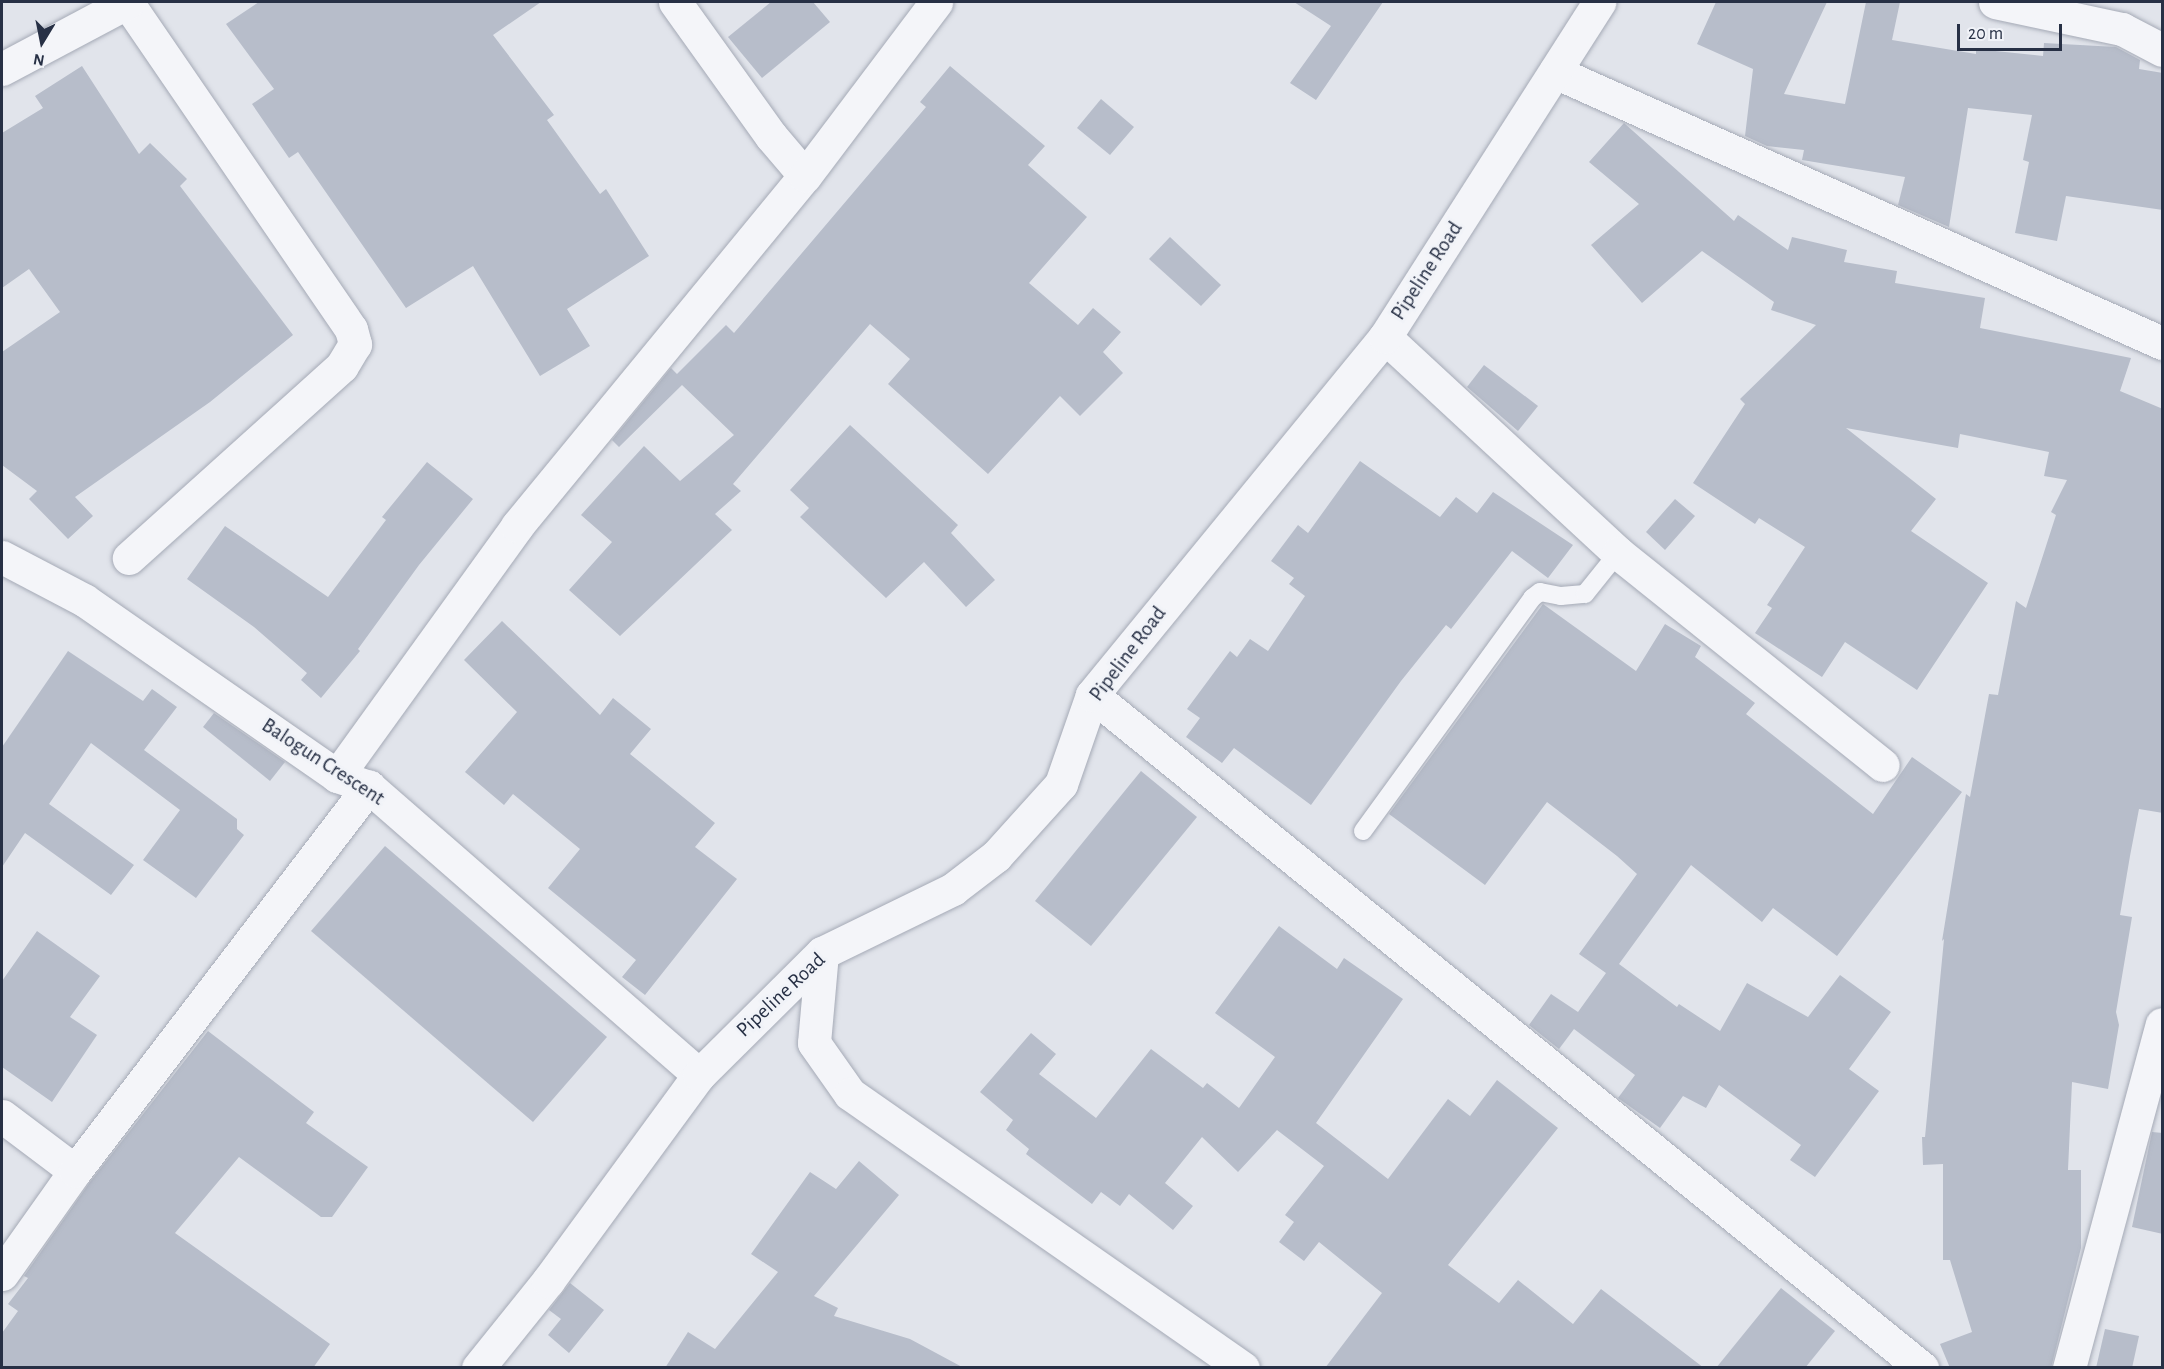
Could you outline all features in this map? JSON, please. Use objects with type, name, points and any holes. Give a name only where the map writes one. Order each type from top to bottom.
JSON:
[{"type":"street","points":[[2,69],[128,2],[351,329],[355,344],[342,366],[129,558]]},
{"type":"street","points":[[675,2],[771,136],[805,176]]},
{"type":"street","points":[[337,776],[518,526],[805,176],[936,2]]},
{"type":"street","name":"Pipeline Road","points":[[478,1368],[548,1281],[699,1075],[822,953],[953,889],[996,856],[1061,784],[1092,695],[1385,337],[1599,2]]},
{"type":"street","points":[[1995,2],[2122,29],[2163,50]]},
{"type":"street","points":[[1555,72],[2163,343]]},
{"type":"street","points":[[1385,337],[1618,553],[1883,765]]},
{"type":"street","name":"Balogun Crescent","points":[[2,557],[84,600],[337,776],[369,787],[699,1075]]},
{"type":"street","points":[[1092,695],[1923,1368]]},
{"type":"street","points":[[2,1274],[75,1171],[369,787]]},
{"type":"street","points":[[822,953],[814,1043],[850,1094],[1242,1368]]},
{"type":"street","points":[[2068,1368],[2162,1034]]},
{"type":"street","points":[[2,1116],[75,1171]]},
{"type":"lane","points":[[1363,831],[1532,598],[1540,592],[1561,596],[1585,594],[1618,553]]},
{"type":"building","points":[[259,2],[541,2],[493,35],[554,115],[547,120],[600,194],[606,189],[649,256],[567,309],[590,346],[540,376],[473,266],[406,308],[298,152],[289,158],[252,104],[274,89],[226,24]]},
{"type":"building","points":[[771,2],[813,2],[830,22],[762,78],[728,37]]},
{"type":"building","points":[[1294,2],[1383,2],[1316,100],[1290,83],[1331,26]]},
{"type":"building","points":[[1716,2],[1827,2],[1784,94],[1845,104],[1866,2],[1900,2],[1892,40],[1976,54],[1976,49],[2043,56],[2044,43],[2116,47],[2140,60],[2139,69],[2163,73],[2163,210],[2066,196],[2057,241],[2015,233],[2029,162],[2023,160],[2032,115],[1968,108],[1949,227],[1898,205],[1905,177],[1802,160],[1804,150],[1767,146],[1745,136],[1753,69],[1697,44]]},
{"type":"building","points":[[82,66],[139,154],[150,143],[187,179],[180,186],[293,335],[210,402],[75,497],[93,516],[68,539],[29,499],[37,491],[2,465],[2,352],[60,312],[29,269],[2,288],[2,133],[43,108],[35,96]]},
{"type":"building","points":[[950,66],[1045,146],[1028,165],[1087,217],[1029,283],[1078,325],[1093,308],[1121,332],[1103,352],[1123,373],[1080,416],[1060,396],[988,474],[888,384],[910,359],[870,324],[733,484],[741,491],[715,514],[732,530],[620,636],[569,590],[612,542],[581,515],[644,446],[680,481],[734,435],[682,385],[619,447],[612,440],[671,368],[677,374],[726,325],[734,333],[926,107],[920,102]]},
{"type":"building","points":[[1101,99],[1134,127],[1110,155],[1077,128]]},
{"type":"building","points":[[1624,123],[1734,221],[1738,215],[1788,250],[1792,237],[1847,250],[1844,262],[1897,271],[1895,283],[1985,298],[1980,328],[2131,358],[2120,391],[2163,409],[2163,813],[2139,809],[2120,915],[2132,917],[2116,1012],[2119,1025],[2108,1089],[2072,1082],[2068,1170],[2081,1170],[2081,1248],[2051,1368],[1950,1368],[1940,1344],[1972,1332],[1950,1260],[1943,1260],[1943,1164],[1923,1165],[1922,1137],[1925,1137],[1944,939],[1942,941],[1966,794],[1970,797],[1989,694],[1998,695],[2016,601],[2026,608],[2056,515],[2051,512],[2067,480],[2044,476],[2049,452],[1960,434],[1958,448],[1846,428],[1936,499],[1911,531],[1988,583],[1917,690],[1845,642],[1822,677],[1755,633],[1772,608],[1767,605],[1805,547],[1759,518],[1755,524],[1693,483],[1745,404],[1740,399],[1816,325],[1771,310],[1774,302],[1702,251],[1642,303],[1591,245],[1639,204],[1589,162]]},
{"type":"building","points":[[1170,237],[1221,285],[1201,306],[1149,259]]},
{"type":"building","points":[[1484,365],[1538,406],[1518,431],[1467,387]]},
{"type":"building","points":[[850,425],[958,525],[951,533],[995,580],[966,607],[924,562],[886,598],[800,517],[809,508],[790,490]]},
{"type":"building","points":[[1360,461],[1440,517],[1456,497],[1477,513],[1493,492],[1573,545],[1548,578],[1512,551],[1451,629],[1446,625],[1401,681],[1311,805],[1234,748],[1222,763],[1186,737],[1200,718],[1187,709],[1230,651],[1237,657],[1250,639],[1268,651],[1305,596],[1289,584],[1294,578],[1271,561],[1298,525],[1308,533]]},
{"type":"building","points":[[427,462],[473,499],[419,565],[358,649],[360,651],[321,698],[301,680],[307,673],[254,627],[187,579],[225,526],[328,597],[386,520],[382,517]]},
{"type":"building","points":[[1675,499],[1695,516],[1665,550],[1646,532]]},
{"type":"building","points":[[1543,604],[1636,671],[1665,624],[1701,646],[1695,657],[1755,703],[1746,714],[1873,814],[1912,757],[1962,792],[1837,956],[1773,908],[1762,922],[1691,865],[1619,964],[1677,1007],[1679,1004],[1720,1031],[1747,983],[1808,1017],[1840,975],[1891,1012],[1849,1069],[1879,1091],[1815,1177],[1790,1160],[1801,1145],[1719,1085],[1706,1108],[1683,1096],[1660,1128],[1618,1098],[1635,1075],[1574,1029],[1559,1049],[1529,1025],[1551,994],[1578,1012],[1606,973],[1579,954],[1637,874],[1617,856],[1547,802],[1485,885],[1389,814]]},
{"type":"building","points":[[502,621],[600,715],[613,698],[651,729],[630,754],[715,823],[695,847],[737,879],[645,995],[622,977],[636,960],[548,888],[580,849],[513,794],[504,805],[465,772],[517,712],[464,660]]},
{"type":"building","points":[[68,651],[143,701],[152,689],[177,707],[144,750],[237,819],[237,829],[244,835],[196,898],[143,860],[180,810],[91,743],[49,804],[134,865],[111,895],[25,833],[2,867],[2,747]]},
{"type":"building","points":[[214,713],[285,762],[270,781],[203,727]]},
{"type":"building","points":[[1141,771],[1197,817],[1091,946],[1035,901]]},
{"type":"building","points":[[385,846],[607,1037],[533,1122],[311,931]]},
{"type":"building","points":[[1279,926],[1337,969],[1344,958],[1403,999],[1316,1123],[1388,1179],[1448,1099],[1470,1116],[1497,1080],[1558,1128],[1448,1265],[1499,1303],[1518,1280],[1573,1324],[1601,1289],[1704,1368],[1325,1368],[1382,1293],[1319,1242],[1304,1261],[1279,1242],[1294,1222],[1285,1215],[1324,1166],[1277,1130],[1238,1172],[1202,1137],[1165,1183],[1193,1206],[1173,1230],[1129,1194],[1120,1206],[1101,1192],[1092,1204],[1026,1154],[1029,1149],[1006,1130],[1013,1120],[980,1092],[1031,1033],[1056,1054],[1039,1074],[1096,1118],[1151,1049],[1203,1088],[1207,1083],[1239,1108],[1275,1057],[1215,1013]]},
{"type":"building","points":[[37,931],[100,976],[70,1017],[97,1035],[52,1102],[2,1067],[2,981]]},
{"type":"building","points":[[208,1031],[314,1112],[306,1123],[368,1167],[332,1217],[321,1217],[239,1157],[175,1233],[330,1344],[313,1368],[2,1368],[2,1333],[18,1311],[8,1304],[28,1278],[24,1276],[90,1182]]},
{"type":"building","points":[[2152,1132],[2163,1133],[2163,1234],[2132,1227]]},
{"type":"building","points":[[859,1161],[899,1195],[814,1296],[838,1308],[834,1316],[910,1339],[964,1368],[665,1368],[688,1332],[715,1349],[778,1272],[751,1254],[810,1172],[836,1189]]},
{"type":"building","points":[[570,1283],[604,1310],[569,1353],[548,1335],[561,1319],[549,1310]]},
{"type":"building","points":[[1781,1288],[1835,1331],[1805,1368],[1716,1368]]},
{"type":"building","points":[[2105,1329],[2139,1336],[2132,1368],[2096,1368]]}]
